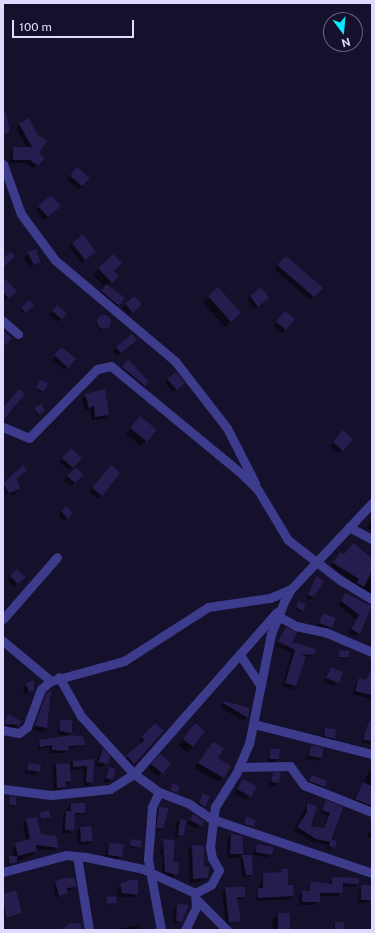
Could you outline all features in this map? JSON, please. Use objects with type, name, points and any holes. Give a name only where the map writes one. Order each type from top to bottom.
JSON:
[{"type":"street","points":[[3,164],[21,214],[55,260],[175,360],[227,428],[277,526],[317,563],[372,599]]},
{"type":"street","points":[[3,321],[18,334]]},
{"type":"street","points":[[3,427],[29,438],[97,369],[111,366],[194,432],[258,490]]},
{"type":"street","points":[[185,930],[193,917],[196,896],[211,885],[220,870],[212,858],[212,819],[214,807],[239,767],[254,724],[271,634],[278,616],[291,589],[372,503]]},
{"type":"street","points":[[349,527],[372,539]]},
{"type":"street","points":[[3,619],[57,557]]},
{"type":"street","points":[[3,730],[19,733],[27,727],[41,689],[55,679],[124,661],[208,607],[270,598],[291,589]]},
{"type":"street","points":[[3,789],[58,794],[110,789],[134,774],[282,607]]},
{"type":"street","points":[[278,616],[296,626],[325,632],[372,652]]},
{"type":"street","points":[[3,641],[55,679],[81,716],[134,774],[159,792],[188,802],[212,819],[372,874]]},
{"type":"street","points":[[240,655],[261,686]]},
{"type":"street","points":[[254,724],[372,754]]},
{"type":"street","points":[[239,767],[290,766],[304,785],[372,812]]},
{"type":"street","points":[[159,792],[152,807],[150,872],[161,930]]},
{"type":"street","points":[[77,856],[89,930]]},
{"type":"street","points":[[3,872],[49,859],[77,856],[114,861],[150,872],[196,896],[227,930]]},
{"type":"building","points":[[6,112],[10,132],[3,134],[3,113]]},
{"type":"building","points":[[29,118],[38,135],[47,141],[39,153],[45,158],[38,166],[30,160],[13,160],[13,147],[32,147],[19,124]]},
{"type":"building","points":[[77,167],[90,178],[82,186],[70,176]]},
{"type":"building","points":[[51,195],[61,206],[48,217],[38,206]]},
{"type":"building","points":[[83,234],[96,252],[85,260],[72,243]]},
{"type":"building","points":[[36,249],[40,262],[34,265],[27,252]]},
{"type":"building","points":[[10,252],[15,256],[3,268],[3,259]]},
{"type":"building","points":[[113,254],[122,263],[114,271],[119,276],[112,283],[98,268]]},
{"type":"building","points":[[286,256],[323,288],[314,297],[277,265]]},
{"type":"building","points":[[3,277],[17,291],[9,299],[3,292]]},
{"type":"building","points":[[106,284],[125,298],[119,306],[101,291]]},
{"type":"building","points":[[218,287],[241,313],[231,322],[208,296]]},
{"type":"building","points":[[261,287],[269,298],[258,307],[250,296]]},
{"type":"building","points":[[134,296],[142,304],[133,313],[125,304]]},
{"type":"building","points":[[29,300],[34,305],[26,313],[21,308]]},
{"type":"building","points":[[57,305],[67,313],[62,319],[52,311]]},
{"type":"building","points":[[285,311],[295,319],[286,330],[276,322]]},
{"type":"building","points":[[104,315],[109,317],[111,322],[109,327],[104,329],[99,327],[97,322],[99,317]]},
{"type":"building","points":[[3,330],[12,338],[3,347]]},
{"type":"building","points":[[132,334],[137,340],[121,353],[116,347]]},
{"type":"building","points":[[62,347],[76,359],[68,368],[54,355]]},
{"type":"building","points":[[128,359],[149,382],[145,386],[122,367]]},
{"type":"building","points":[[176,372],[185,383],[177,390],[167,379]]},
{"type":"building","points":[[40,380],[48,383],[44,392],[36,388]]},
{"type":"building","points":[[19,389],[25,394],[3,420],[3,408]]},
{"type":"building","points":[[105,389],[109,415],[95,417],[94,406],[89,408],[85,394]]},
{"type":"building","points":[[41,404],[45,411],[39,415],[34,408]]},
{"type":"building","points":[[140,416],[157,430],[147,442],[130,428]]},
{"type":"building","points":[[343,430],[353,439],[343,451],[333,442]]},
{"type":"building","points":[[71,448],[82,458],[73,468],[62,458]]},
{"type":"building","points":[[23,465],[27,470],[16,479],[21,489],[9,493],[3,483]]},
{"type":"building","points":[[111,465],[120,473],[102,496],[92,488]]},
{"type":"building","points":[[76,467],[83,475],[75,483],[67,476]]},
{"type":"building","points":[[66,506],[73,513],[68,519],[61,511]]},
{"type":"building","points":[[354,543],[372,559],[372,571],[364,587],[357,583],[359,579],[333,563],[340,552],[344,554]]},
{"type":"building","points":[[17,569],[26,577],[18,584],[10,576]]},
{"type":"building","points":[[316,576],[324,581],[314,597],[308,595]]},
{"type":"building","points":[[345,593],[372,606],[360,634],[351,629],[359,615],[341,601]]},
{"type":"building","points":[[299,601],[306,604],[303,611],[296,607]]},
{"type":"building","points":[[323,613],[336,618],[332,628],[319,623]]},
{"type":"building","points":[[286,627],[297,632],[292,642],[316,649],[314,655],[301,654],[306,656],[296,686],[285,683],[295,650],[278,641]]},
{"type":"building","points":[[339,650],[349,651],[349,657],[339,657]]},
{"type":"building","points":[[331,667],[343,672],[339,683],[326,678]]},
{"type":"building","points":[[372,667],[372,695],[355,691],[359,678],[366,680]]},
{"type":"building","points":[[34,680],[34,690],[29,692],[26,683]]},
{"type":"building","points":[[51,691],[47,728],[35,726],[46,693]]},
{"type":"building","points":[[224,701],[250,708],[248,718],[223,703]]},
{"type":"building","points":[[8,714],[21,721],[20,725],[4,724]]},
{"type":"building","points":[[60,720],[72,720],[72,733],[60,731]]},
{"type":"building","points":[[369,721],[372,721],[372,741],[363,740]]},
{"type":"building","points":[[155,723],[164,731],[134,764],[126,755],[145,740],[141,737]]},
{"type":"building","points":[[195,723],[205,731],[193,747],[183,739]]},
{"type":"building","points":[[325,728],[336,729],[335,739],[324,736]]},
{"type":"building","points":[[72,735],[84,737],[85,745],[69,746],[68,751],[52,750],[52,745],[40,747],[39,740]]},
{"type":"building","points":[[213,742],[224,748],[218,758],[231,766],[224,778],[198,763]]},
{"type":"building","points":[[311,745],[324,748],[322,758],[309,756]]},
{"type":"building","points":[[103,748],[110,756],[108,764],[98,762]]},
{"type":"building","points":[[270,749],[280,749],[279,759],[270,759]]},
{"type":"building","points":[[160,754],[171,763],[163,774],[151,764]]},
{"type":"building","points":[[94,759],[93,783],[86,782],[87,766],[73,767],[73,761]]},
{"type":"building","points":[[28,763],[41,765],[40,772],[27,770]]},
{"type":"building","points":[[70,763],[71,781],[65,782],[66,787],[57,788],[56,764]]},
{"type":"building","points":[[109,767],[115,769],[113,780],[106,778]]},
{"type":"building","points":[[273,772],[281,772],[279,783],[271,782]]},
{"type":"building","points":[[312,775],[327,781],[325,787],[309,781]]},
{"type":"building","points":[[243,779],[257,787],[251,797],[237,789]]},
{"type":"building","points":[[363,782],[372,786],[372,806],[355,799]]},
{"type":"building","points":[[173,783],[180,787],[177,793],[170,790]]},
{"type":"building","points":[[203,793],[210,796],[205,807],[199,803]]},
{"type":"building","points":[[10,796],[16,797],[16,805],[9,805]]},
{"type":"building","points":[[326,800],[343,807],[332,839],[337,841],[335,848],[329,846],[330,842],[316,839],[297,827],[307,812],[307,803],[317,806],[311,826],[324,828],[330,813],[322,810]]},
{"type":"building","points":[[71,803],[85,803],[85,813],[75,813],[74,830],[65,830],[66,811],[71,811]]},
{"type":"building","points":[[159,807],[169,808],[163,828],[156,828]]},
{"type":"building","points":[[49,810],[51,817],[41,819],[39,813]]},
{"type":"building","points":[[193,814],[204,821],[202,826],[190,820]]},
{"type":"building","points":[[37,817],[41,834],[56,836],[59,848],[36,845],[37,851],[18,856],[15,843],[30,839],[26,819]]},
{"type":"building","points":[[246,817],[256,820],[254,827],[244,824]]},
{"type":"building","points":[[180,819],[186,820],[184,836],[178,835]]},
{"type":"building","points":[[91,826],[93,841],[81,842],[80,827]]},
{"type":"building","points":[[231,834],[243,836],[243,854],[230,854]]},
{"type":"building","points":[[131,839],[142,841],[141,848],[130,846]]},
{"type":"building","points":[[163,839],[175,840],[173,862],[179,862],[178,875],[165,872]]},
{"type":"building","points":[[109,843],[124,844],[122,857],[108,855]]},
{"type":"building","points":[[257,844],[274,847],[272,855],[256,852]]},
{"type":"building","points":[[192,845],[204,846],[204,867],[209,866],[208,878],[193,879]]},
{"type":"building","points":[[242,855],[252,855],[253,875],[246,875]]},
{"type":"building","points":[[9,856],[17,856],[17,862],[9,864]]},
{"type":"building","points":[[281,869],[288,869],[288,885],[293,885],[294,896],[258,898],[258,888],[263,888],[263,873],[281,872]]},
{"type":"building","points":[[332,877],[359,878],[359,884],[343,883],[343,893],[320,893],[320,902],[302,902],[302,891],[309,891],[311,881],[332,884]]},
{"type":"building","points":[[64,878],[75,878],[76,887],[67,888],[68,893],[59,896],[55,881]]},
{"type":"building","points":[[129,880],[138,880],[138,895],[122,893],[120,884]]},
{"type":"building","points":[[361,885],[371,885],[371,900],[361,900]]},
{"type":"building","points":[[225,887],[245,887],[245,897],[237,897],[241,921],[229,923]]},
{"type":"building","points":[[16,890],[22,913],[6,918],[3,894]]},
{"type":"building","points":[[116,896],[117,903],[107,904],[106,897]]},
{"type":"building","points":[[177,904],[189,905],[182,922],[176,921]]},
{"type":"building","points":[[278,913],[290,913],[290,930],[278,930]]},
{"type":"building","points":[[335,922],[344,922],[344,930],[335,930]]},
{"type":"building","points":[[70,923],[80,923],[82,930],[61,930]]}]
